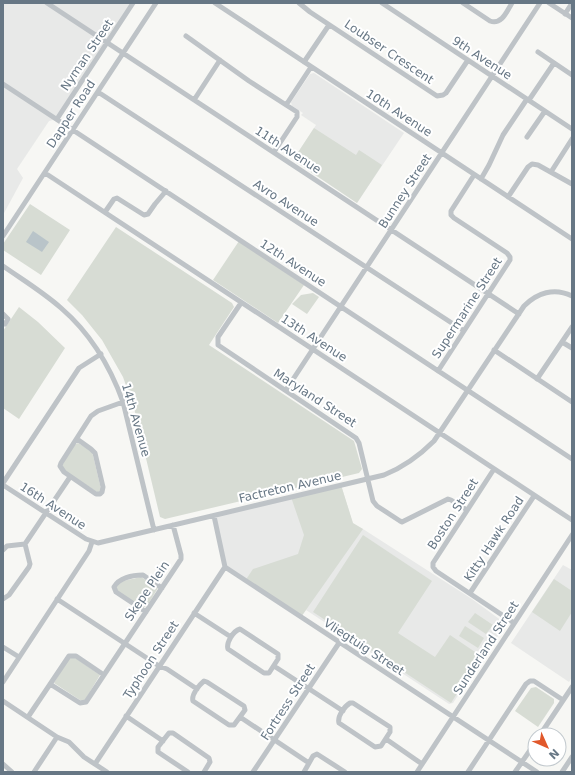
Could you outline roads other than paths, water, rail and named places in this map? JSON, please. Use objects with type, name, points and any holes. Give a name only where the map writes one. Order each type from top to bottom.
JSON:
[{"type":"street","name":"11th Avenue","points":[[47,3],[519,314]]},
{"type":"street","name":"Nyman Street","points":[[57,119],[133,3]]},
{"type":"street","name":"Dapper Road","points":[[3,236],[156,3]]},
{"type":"street","name":"10th Avenue","points":[[215,3],[572,239]]},
{"type":"street","name":"Loubser Crescent","points":[[298,3],[437,96],[446,93],[468,60]]},
{"type":"street","name":"9th Avenue","points":[[382,3],[572,129]]},
{"type":"street","points":[[463,3],[490,21],[495,22],[500,20],[512,3]]},
{"type":"street","name":"Bunney Street","points":[[286,390],[540,3]]},
{"type":"street","points":[[549,3],[572,18]]},
{"type":"street","points":[[565,14],[572,3]]},
{"type":"street","name":"Loubser Crescent","points":[[304,62],[329,25]]},
{"type":"street","points":[[186,36],[297,112],[298,116],[274,152]]},
{"type":"street","points":[[538,52],[572,74]]},
{"type":"street","points":[[194,100],[220,60]]},
{"type":"street","points":[[481,179],[493,158],[503,135],[554,63]]},
{"type":"street","points":[[286,105],[311,67]]},
{"type":"street","name":"12th Avenue","points":[[3,84],[341,306],[467,391],[571,457]]},
{"type":"street","name":"Avro Avenue","points":[[98,92],[464,331]]},
{"type":"street","points":[[527,137],[545,111]]},
{"type":"street","points":[[551,172],[572,139]]},
{"type":"street","points":[[508,197],[529,165],[535,164],[572,184]]},
{"type":"street","name":"13th Avenue","points":[[45,173],[572,520]]},
{"type":"street","name":"Supermarine Street","points":[[438,371],[508,264],[510,257],[507,253],[454,218],[450,212],[474,175]]},
{"type":"street","points":[[105,212],[114,199],[117,198],[144,215],[148,214],[166,191]]},
{"type":"street","name":"14th Avenue","points":[[3,266],[60,307],[85,333],[101,354],[123,402],[154,530]]},
{"type":"street","name":"Factreton Avenue","points":[[92,542],[100,543],[367,479],[394,471],[409,462],[428,446],[439,433],[494,350],[529,301],[540,294],[555,291],[572,296]]},
{"type":"street","name":"Maryland Street","points":[[241,303],[218,337],[218,345],[356,438],[359,443],[374,504],[400,522],[406,521],[448,499],[467,510]]},
{"type":"street","points":[[3,314],[8,319],[5,324]]},
{"type":"street","points":[[537,379],[572,327]]},
{"type":"street","points":[[562,342],[572,348]]},
{"type":"street","points":[[494,350],[572,402]]},
{"type":"street","points":[[3,484],[79,368],[101,354]]},
{"type":"street","points":[[77,439],[95,453],[103,490],[100,494],[96,494],[70,477],[61,470],[60,466],[77,439],[92,416],[98,411],[123,402]]},
{"type":"street","name":"Boston Street","points":[[494,469],[433,563],[433,567],[436,571],[514,623]]},
{"type":"street","points":[[3,598],[10,596],[29,567],[30,564],[25,544],[70,477]]},
{"type":"street","name":"16th Avenue","points":[[3,484],[92,542]]},
{"type":"street","name":"Kitty Hawk Road","points":[[470,593],[534,496]]},
{"type":"street","points":[[214,516],[225,567]]},
{"type":"street","name":"Skepe Plein","points":[[50,684],[80,703],[83,704],[87,701],[181,557],[173,525]]},
{"type":"street","name":"Sunderland Street","points":[[417,772],[572,535]]},
{"type":"street","points":[[3,682],[89,551],[92,542]]},
{"type":"street","points":[[567,543],[572,547]]},
{"type":"street","points":[[3,550],[7,546],[25,544]]},
{"type":"street","name":"Typhoon Street","points":[[95,764],[225,567]]},
{"type":"street","name":"Vliegtuig Street","points":[[225,567],[537,772]]},
{"type":"street","points":[[146,612],[116,592],[114,588],[118,582],[121,579],[143,576],[162,588]]},
{"type":"street","points":[[57,599],[159,666],[167,669],[197,689]]},
{"type":"street","points":[[194,613],[231,638]]},
{"type":"street","points":[[240,629],[278,654],[279,658],[269,673],[264,673],[228,649],[227,645],[231,638],[236,631],[240,629]]},
{"type":"street","name":"Fortress Street","points":[[253,772],[339,643]]},
{"type":"street","points":[[3,647],[19,657]]},
{"type":"street","points":[[28,717],[67,658],[71,655],[76,656],[104,675]]},
{"type":"street","points":[[274,666],[343,711]]},
{"type":"street","points":[[206,681],[243,705],[244,710],[240,717],[235,725],[230,726],[194,702],[192,697],[202,682],[206,681]]},
{"type":"street","points":[[468,772],[526,684],[530,681],[534,681],[563,700]]},
{"type":"street","points":[[545,727],[572,687]]},
{"type":"street","points":[[3,701],[57,737],[69,742],[79,753],[107,772]]},
{"type":"street","points":[[351,703],[390,728],[390,732],[386,739],[380,747],[375,747],[339,723],[338,718],[348,704],[351,703]]},
{"type":"street","points":[[126,716],[163,741]]},
{"type":"street","points":[[240,717],[309,763]]},
{"type":"street","points":[[188,772],[159,753],[158,748],[168,734],[172,733],[208,757],[210,762],[206,771]]},
{"type":"street","points":[[34,772],[57,737]]},
{"type":"street","points":[[386,739],[422,764]]},
{"type":"street","points":[[304,772],[314,756],[318,755],[345,772]]},
{"type":"street","points":[[516,772],[527,755]]},
{"type":"street","points":[[562,772],[572,756]]},
{"type":"street","points":[[3,764],[12,772]]}]
